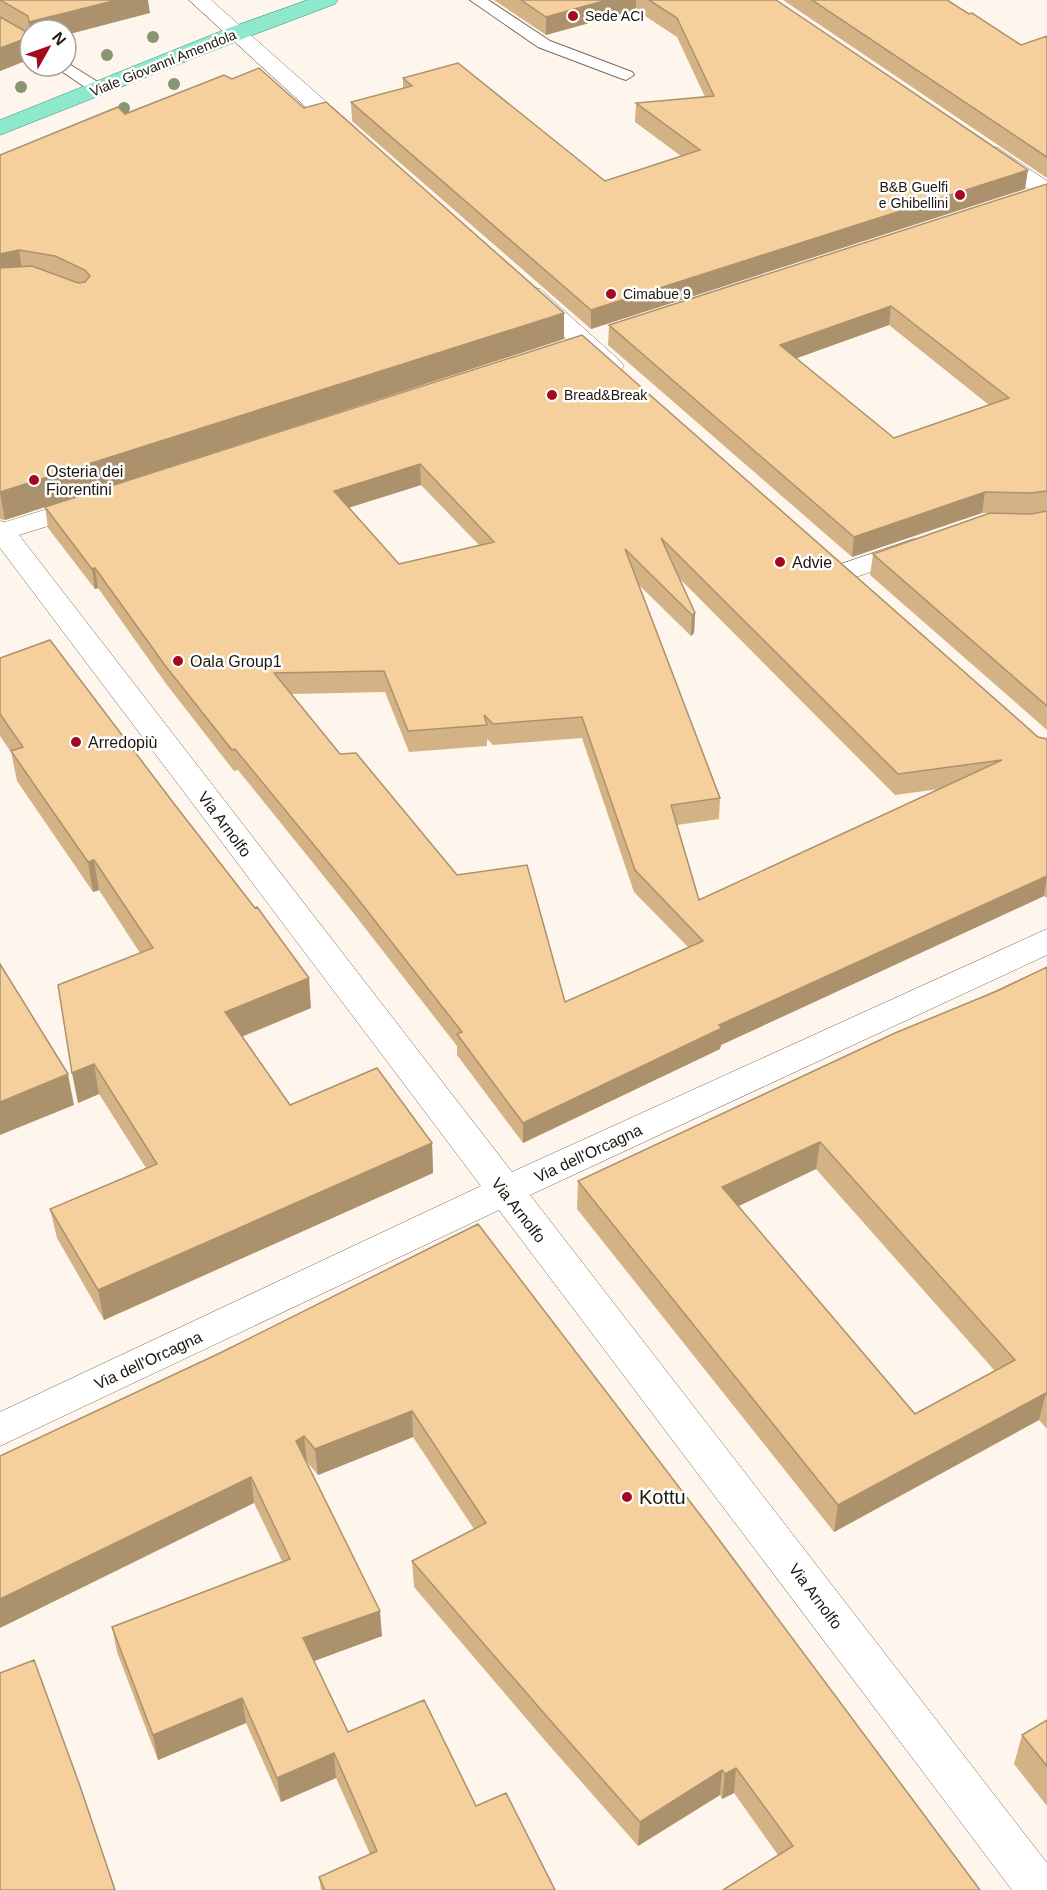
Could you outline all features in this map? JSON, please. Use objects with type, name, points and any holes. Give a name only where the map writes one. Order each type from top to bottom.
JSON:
[{"type":"main road","name":"Viale Giovanni Amendola","points":[[0,128],[237,33],[328,0]]},
{"type":"street","points":[[199,0],[367,150]]},
{"type":"street","points":[[977,144],[1040,194]]},
{"type":"street","points":[[516,281],[632,385]]},
{"type":"street","points":[[1,531],[112,496]]},
{"type":"street","name":"Via Arnolfo","points":[[1,531],[1040,1890]]},
{"type":"street","points":[[845,572],[938,538]]},
{"type":"street","name":"Via dell'Orcagna","points":[[0,1430],[505,1192],[1047,941]]},
{"type":"lane","points":[[478,0],[544,44],[626,75]]},
{"type":"lane","points":[[78,76],[98,88]]},
{"type":"building","points":[[0,0],[117,0],[45,18],[28,18]]},
{"type":"building","points":[[521,0],[607,0],[546,17]]},
{"type":"building","points":[[649,0],[776,0],[1028,170],[591,310],[351,102],[412,86],[403,78],[458,63],[605,181],[700,150],[636,103],[714,96],[677,18]]},
{"type":"building","points":[[812,0],[947,0],[969,14],[972,13],[1021,45],[1047,36],[1047,157]]},
{"type":"building","points":[[0,17],[18,27],[18,41],[0,48]]},
{"type":"building","points":[[259,68],[304,108],[326,102],[564,313],[0,492],[0,268],[32,266],[78,283],[85,282],[90,276],[85,270],[55,256],[19,250],[0,254],[0,155],[118,107],[125,114],[224,75],[232,79]]},
{"type":"building","points":[[1047,184],[1047,491],[985,492],[854,537],[609,325]],"holes":[[[891,306],[1009,398],[894,438],[780,345]]]},
{"type":"building","points":[[582,335],[1038,737],[1047,739],[1047,876],[719,1025],[722,1028],[523,1123],[457,1034],[462,1032],[350,889],[235,749],[232,750],[164,664],[95,568],[92,569],[45,507]],"holes":[[[420,464],[494,542],[399,564],[334,491]],[[661,538],[898,774],[1002,760],[699,900],[671,805],[720,798],[625,549],[692,615],[695,613]],[[384,671],[408,731],[487,725],[484,715],[493,724],[582,717],[635,870],[703,941],[565,1002],[527,865],[457,875],[356,753],[340,754],[274,673]]]},
{"type":"building","points":[[1047,511],[1047,706],[873,554],[990,513],[1031,514]]},
{"type":"building","points":[[50,640],[175,805],[255,908],[257,907],[309,978],[225,1012],[290,1105],[377,1068],[432,1143],[98,1290],[50,1209],[157,1164],[94,1064],[72,1073],[58,985],[153,948],[94,860],[88,862],[11,751],[23,747],[0,714],[0,658]]},
{"type":"building","points":[[0,964],[68,1074],[0,1102]]},
{"type":"building","points":[[1047,967],[1047,1395],[1046,1393],[838,1505],[578,1181],[895,1033],[997,991]],"holes":[[[820,1142],[1015,1360],[915,1414],[722,1187]]]},
{"type":"building","points":[[478,1224],[711,1529],[980,1890],[723,1890],[793,1846],[736,1768],[725,1774],[722,1770],[640,1822],[412,1561],[486,1523],[412,1411],[315,1449],[304,1436],[296,1441],[380,1611],[303,1638],[348,1732],[424,1700],[476,1806],[506,1793],[555,1890],[325,1890],[319,1877],[377,1851],[334,1753],[277,1778],[242,1698],[153,1735],[112,1627],[290,1559],[251,1477],[0,1599],[0,1456],[220,1353]]},
{"type":"building","points":[[34,1660],[115,1890],[0,1890],[0,1673]]},
{"type":"building","points":[[1047,1720],[1047,1766],[1022,1735]]},
{"type":"place","name":"Sede ACI","points":[[573,16]]},
{"type":"place","name":"B&B Guelfi e Ghibellini","points":[[960,195]]},
{"type":"place","name":"Cimabue 9","points":[[611,294]]},
{"type":"place","name":"Bread&Break","points":[[552,395]]},
{"type":"place","name":"Osteria dei Fiorentini","points":[[34,480]]},
{"type":"place","name":"Advie","points":[[780,562]]},
{"type":"place","name":"Oala Group1","points":[[178,661]]},
{"type":"place","name":"Arredopiù","points":[[76,742]]},
{"type":"place","name":"Kottu","points":[[627,1497]]}]
